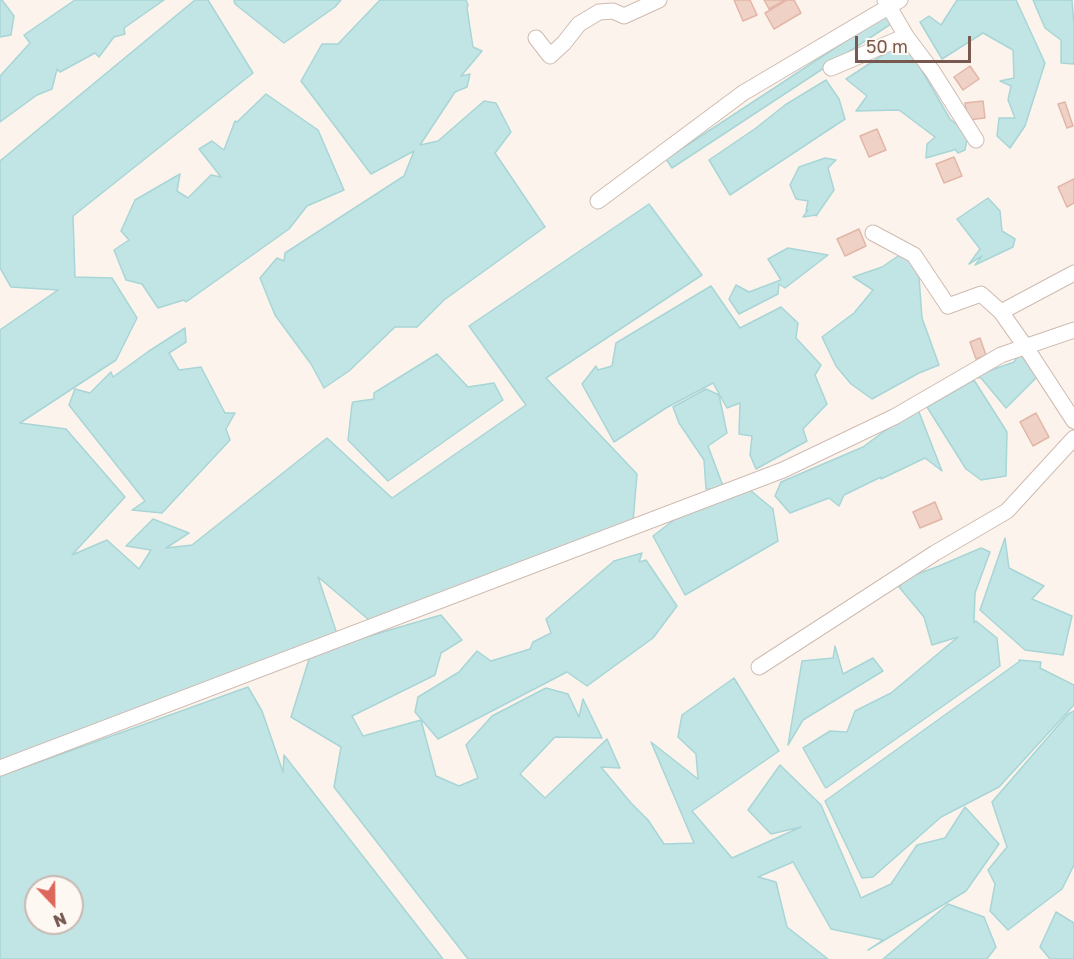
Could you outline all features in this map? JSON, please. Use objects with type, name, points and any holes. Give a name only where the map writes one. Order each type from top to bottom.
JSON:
[{"type":"street","points":[[536,38],[550,56],[579,24],[599,12],[613,11],[624,16],[659,0]]},
{"type":"street","points":[[598,201],[743,93],[892,2],[906,36],[933,72],[976,140]]},
{"type":"street","points":[[831,68],[906,36]]},
{"type":"street","points":[[873,233],[914,255],[948,306],[981,294],[1001,312],[1074,421]]},
{"type":"street","points":[[1001,312],[1074,273]]},
{"type":"street","points":[[0,768],[783,470],[894,417],[1001,355],[1074,330]]},
{"type":"street","points":[[759,667],[935,553],[1007,511],[1074,438]]},
{"type":"water","points":[[0,0],[14,16],[11,35],[0,37]]},
{"type":"water","points":[[75,0],[164,0],[124,28],[125,34],[114,37],[99,57],[95,53],[60,72],[57,69],[52,89],[37,95],[0,122],[0,76],[30,43],[24,35]]},
{"type":"water","points":[[195,0],[208,0],[253,73],[73,216],[75,277],[112,278],[137,318],[116,360],[20,423],[66,429],[125,497],[72,555],[107,540],[139,569],[151,550],[126,546],[153,519],[189,533],[166,548],[192,545],[327,438],[392,498],[526,405],[469,326],[649,204],[702,275],[546,378],[637,474],[633,522],[369,620],[318,577],[338,637],[0,760],[0,330],[58,290],[11,287],[0,268],[0,161]]},
{"type":"water","points":[[234,0],[341,0],[335,7],[284,43],[235,4]]},
{"type":"water","points":[[380,0],[466,0],[473,47],[482,51],[461,76],[470,74],[467,87],[455,92],[420,145],[438,141],[484,101],[496,103],[511,132],[495,153],[545,227],[444,300],[417,327],[395,327],[349,371],[324,388],[311,364],[275,315],[260,278],[277,258],[284,261],[285,253],[404,176],[414,151],[371,174],[301,81],[322,44],[338,44]]},
{"type":"water","points":[[957,0],[1016,0],[1045,63],[1025,126],[1010,148],[997,136],[999,118],[1015,118],[1008,100],[1011,86],[1000,81],[1014,78],[1013,50],[983,33],[942,59],[920,22],[929,16],[941,25]]},
{"type":"water","points":[[1033,0],[1072,0],[1074,64],[1061,63],[1061,40],[1045,28]]},
{"type":"water","points":[[893,10],[897,20],[672,168],[666,159]]},
{"type":"water","points":[[898,45],[910,47],[950,119],[968,134],[965,150],[958,153],[955,149],[926,158],[927,144],[935,137],[899,110],[856,111],[867,96],[846,79]]},
{"type":"water","points":[[826,80],[839,99],[845,119],[730,195],[709,160],[785,105]]},
{"type":"water","points":[[266,94],[318,130],[344,190],[307,206],[289,229],[186,302],[184,300],[158,308],[142,284],[126,280],[114,250],[129,240],[121,231],[135,200],[180,174],[177,191],[188,198],[211,175],[221,177],[199,149],[212,141],[224,150],[235,121],[237,122]]},
{"type":"water","points":[[825,158],[836,160],[828,168],[834,190],[816,216],[803,217],[808,210],[806,211],[808,201],[796,199],[790,185],[799,167]]},
{"type":"water","points":[[988,198],[1000,211],[1002,231],[1015,239],[1013,247],[975,265],[982,256],[969,264],[980,249],[957,219]]},
{"type":"water","points":[[788,248],[828,255],[785,288],[779,284],[778,294],[739,314],[729,299],[736,285],[749,292],[781,280],[768,259]]},
{"type":"water","points":[[904,252],[919,277],[922,318],[939,365],[919,373],[872,399],[851,384],[836,366],[822,337],[854,313],[873,290],[853,277],[882,267]]},
{"type":"water","points":[[711,286],[740,328],[781,307],[798,323],[796,338],[821,365],[815,375],[827,404],[803,429],[807,441],[756,469],[750,455],[752,436],[739,434],[740,403],[727,408],[713,383],[666,408],[614,442],[582,384],[596,366],[598,370],[612,366],[616,343]]},
{"type":"water","points":[[185,328],[186,342],[169,353],[179,370],[201,367],[225,413],[235,413],[226,429],[230,440],[162,513],[132,510],[145,501],[69,405],[75,389],[90,393],[111,372],[113,377]]},
{"type":"water","points":[[1020,353],[1037,377],[1006,408],[981,378],[972,377],[1014,362]]},
{"type":"water","points":[[437,354],[468,387],[494,383],[503,400],[388,481],[348,440],[352,404],[374,399],[374,393]]},
{"type":"water","points":[[974,380],[1007,432],[1006,476],[981,480],[966,469],[927,407]]},
{"type":"water","points":[[706,389],[719,395],[727,433],[708,446],[723,486],[719,489],[706,489],[704,460],[679,423],[673,407]]},
{"type":"water","points":[[917,407],[942,471],[925,458],[844,495],[839,506],[829,498],[790,513],[775,496],[781,482],[863,447]]},
{"type":"water","points":[[750,490],[773,509],[778,541],[685,595],[653,536],[679,516]]},
{"type":"water","points":[[1005,538],[1009,568],[1044,586],[1032,599],[1072,616],[1063,655],[1025,650],[980,610]]},
{"type":"water","points":[[981,548],[990,552],[975,593],[974,623],[976,621],[997,638],[1000,666],[826,788],[803,748],[830,731],[847,732],[855,711],[891,693],[958,637],[932,645],[924,617],[899,587],[907,578]]},
{"type":"water","points":[[642,553],[639,562],[646,560],[677,606],[653,638],[587,686],[567,672],[438,739],[415,712],[418,697],[459,672],[477,651],[491,661],[530,649],[533,642],[551,633],[546,619],[614,561]]},
{"type":"water","points":[[441,615],[462,640],[441,653],[435,675],[352,716],[363,736],[421,720],[436,776],[459,786],[478,778],[466,745],[492,716],[546,688],[568,694],[579,717],[583,699],[602,738],[555,737],[520,774],[545,798],[607,739],[620,768],[601,767],[648,820],[664,844],[694,843],[651,742],[698,779],[696,754],[678,737],[682,715],[734,678],[779,751],[692,811],[732,858],[801,827],[771,834],[748,810],[780,765],[821,805],[861,898],[891,884],[917,845],[945,838],[965,807],[999,844],[966,891],[868,950],[883,940],[831,929],[793,862],[758,877],[776,882],[787,927],[828,959],[468,959],[334,787],[341,747],[291,717],[310,656],[335,646]]},
{"type":"water","points":[[835,646],[843,674],[873,658],[883,671],[803,720],[788,745],[802,661],[833,658]]},
{"type":"water","points":[[1019,660],[1041,662],[1040,668],[1074,685],[1074,705],[999,787],[941,817],[873,877],[862,878],[825,801]]},
{"type":"water","points":[[248,687],[262,711],[283,772],[284,755],[443,959],[0,959],[0,776]]},
{"type":"water","points":[[1074,711],[1074,865],[1062,889],[1008,930],[990,911],[995,884],[988,870],[1007,847],[992,802],[1068,714]]},
{"type":"water","points":[[948,904],[984,917],[996,947],[987,959],[883,959]]},
{"type":"water","points":[[1056,912],[1074,923],[1074,959],[1050,959],[1040,947]]},
{"type":"building","points":[[734,0],[750,0],[757,15],[743,21]]},
{"type":"building","points":[[764,0],[785,0],[769,9]]},
{"type":"building","points":[[787,0],[794,0],[801,13],[774,29],[765,13]]},
{"type":"building","points":[[970,66],[979,79],[963,90],[954,77]]},
{"type":"building","points":[[983,101],[985,118],[967,120],[965,103]]},
{"type":"building","points":[[1065,102],[1073,126],[1067,128],[1058,104]]},
{"type":"building","points":[[877,129],[886,150],[869,157],[860,136]]},
{"type":"building","points":[[954,157],[962,176],[944,183],[936,164]]},
{"type":"building","points":[[1074,179],[1074,203],[1067,207],[1058,187]]},
{"type":"building","points":[[859,229],[866,246],[845,256],[837,239]]},
{"type":"building","points":[[980,338],[986,355],[976,359],[970,342]]},
{"type":"building","points":[[1036,413],[1049,437],[1033,446],[1020,422]]},
{"type":"building","points":[[935,502],[942,519],[920,528],[913,512]]}]
